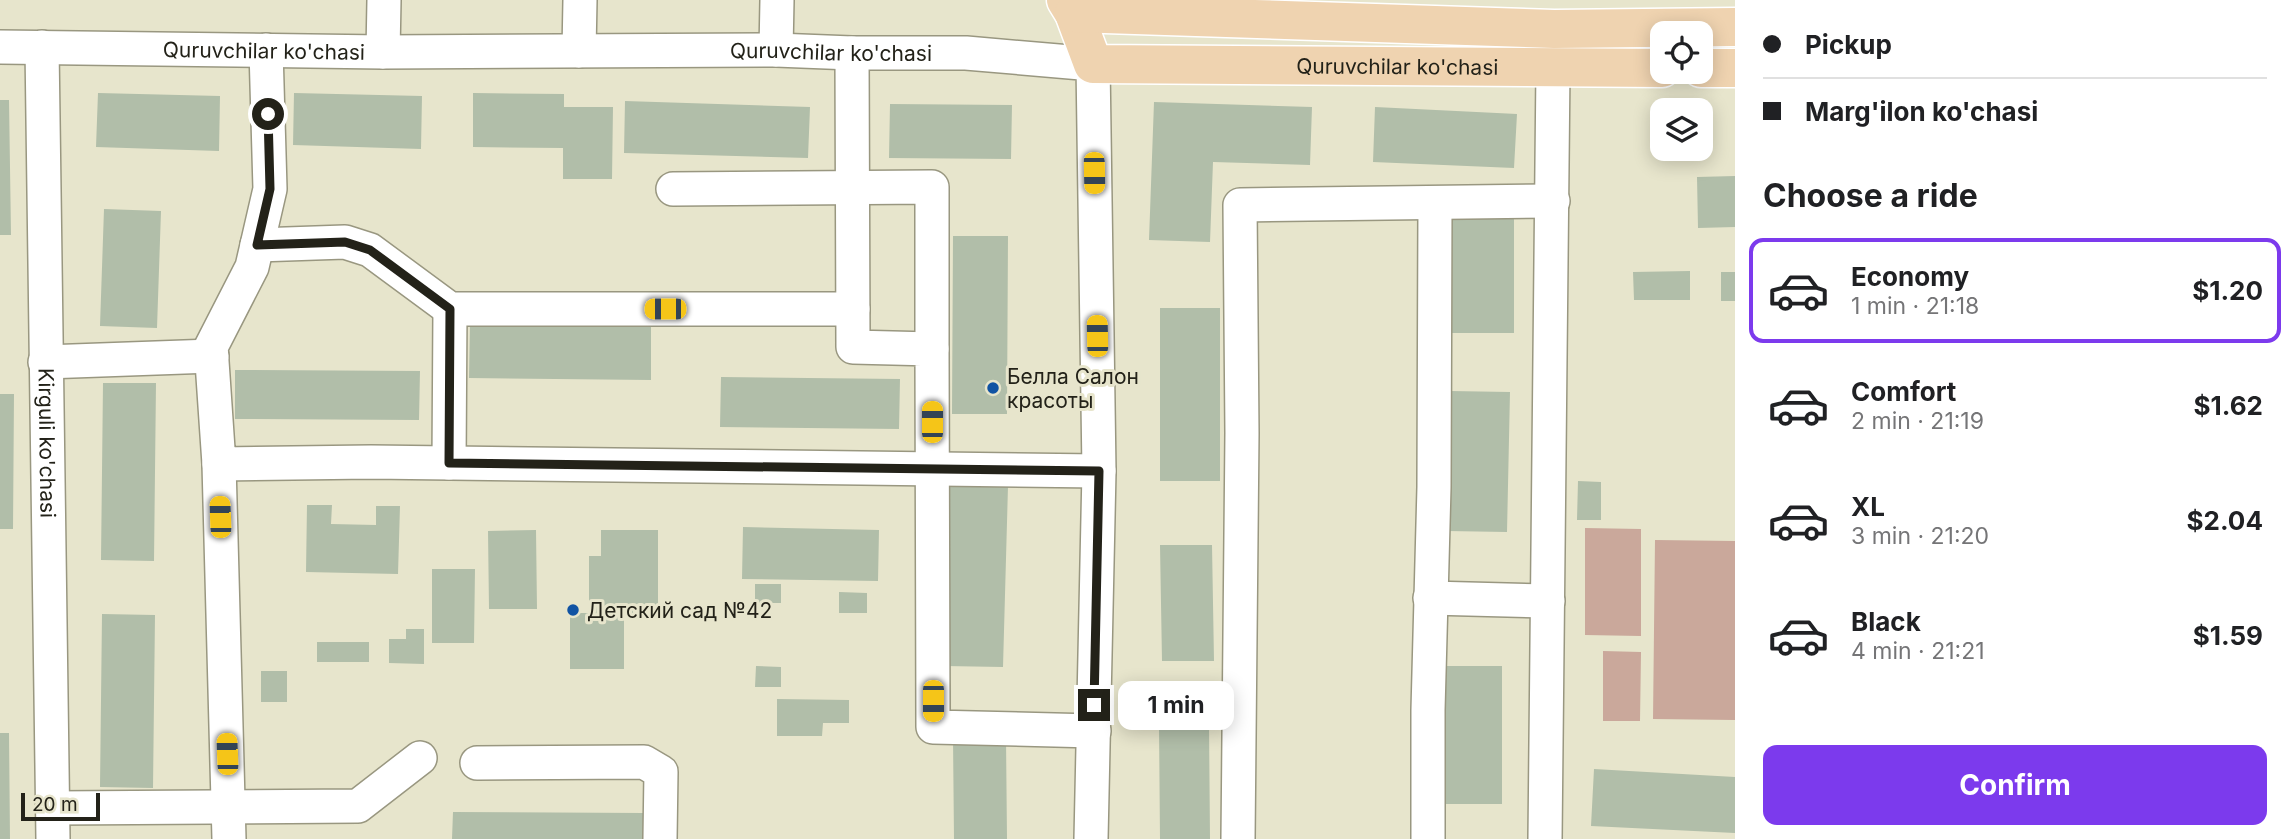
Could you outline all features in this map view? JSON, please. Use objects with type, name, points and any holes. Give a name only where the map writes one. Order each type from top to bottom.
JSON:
[{"type":"main road","name":"Quruvchilar ko'chasi","points":[[1070,6],[1555,29],[1735,27]]},
{"type":"main road","points":[[1070,6],[1093,64]]},
{"type":"main road","name":"Quruvchilar ko'chasi","points":[[1093,64],[1650,68]]},
{"type":"main road","points":[[1713,68],[1735,68]]},
{"type":"street","points":[[383,52],[384,0]]},
{"type":"street","points":[[579,51],[580,0]]},
{"type":"street","points":[[776,50],[777,0]]},
{"type":"street","name":"Quruvchilar ko'chasi","points":[[0,47],[383,52],[776,50],[966,53],[1093,64]]},
{"type":"street","name":"Kirguli ko'chasi","points":[[42,47],[53,823]]},
{"type":"street","points":[[229,823],[219,464],[211,347],[252,267],[270,189],[266,50]]},
{"type":"street","points":[[852,53],[853,347],[932,349]]},
{"type":"street","points":[[1091,839],[1099,471],[1093,64]]},
{"type":"street","points":[[1545,839],[1553,68]]},
{"type":"street","points":[[673,189],[932,187],[933,726],[1094,731]]},
{"type":"street","points":[[1238,839],[1242,433],[1240,205],[1553,201]]},
{"type":"street","points":[[1428,839],[1430,598],[1434,487],[1435,203]]},
{"type":"street","points":[[257,245],[345,242],[370,250],[450,309],[853,309]]},
{"type":"street","points":[[449,463],[450,309]]},
{"type":"street","points":[[45,362],[212,356]]},
{"type":"street","points":[[219,464],[449,463],[1099,471]]},
{"type":"street","points":[[1430,598],[1548,601]]},
{"type":"street","points":[[53,823],[229,823],[358,806],[420,758]]},
{"type":"street","points":[[477,763],[644,762],[661,772],[660,839]]},
{"type":"shaded area","points":[[1585,528],[1641,529],[1641,636],[1585,635]]},
{"type":"shaded area","points":[[1655,540],[1735,541],[1735,720],[1653,719]]},
{"type":"shaded area","points":[[1603,651],[1641,652],[1640,721],[1603,721]]},
{"type":"building","points":[[98,93],[220,96],[219,151],[96,147]]},
{"type":"building","points":[[294,93],[422,96],[421,149],[293,145]]},
{"type":"building","points":[[473,93],[564,94],[564,107],[613,107],[612,179],[563,179],[563,148],[473,147]]},
{"type":"building","points":[[0,100],[9,100],[11,235],[0,235]]},
{"type":"building","points":[[625,101],[810,107],[808,158],[624,153]]},
{"type":"building","points":[[1154,102],[1312,107],[1310,165],[1213,162],[1210,242],[1149,240]]},
{"type":"building","points":[[890,104],[1012,105],[1011,159],[889,158]]},
{"type":"building","points":[[1375,107],[1517,114],[1514,168],[1373,162]]},
{"type":"building","points":[[1735,176],[1735,227],[1698,228],[1697,177]]},
{"type":"building","points":[[104,209],[161,211],[157,328],[100,326]]},
{"type":"building","points":[[1452,219],[1514,219],[1514,333],[1452,333]]},
{"type":"building","points":[[953,236],[1008,236],[1007,414],[952,414]]},
{"type":"building","points":[[1690,271],[1690,300],[1634,300],[1633,272]]},
{"type":"building","points":[[1721,272],[1735,272],[1735,301],[1721,301]]},
{"type":"building","points":[[1160,308],[1220,308],[1220,481],[1160,481]]},
{"type":"building","points":[[470,325],[651,327],[651,380],[469,378]]},
{"type":"building","points":[[235,370],[420,371],[419,420],[235,419]]},
{"type":"building","points":[[721,377],[900,379],[899,429],[720,427]]},
{"type":"building","points":[[103,383],[156,383],[154,561],[101,560]]},
{"type":"building","points":[[1450,391],[1510,392],[1507,532],[1447,531]]},
{"type":"building","points":[[0,394],[14,394],[13,529],[0,529]]},
{"type":"building","points":[[1578,481],[1601,482],[1601,520],[1577,520]]},
{"type":"building","points":[[950,484],[1008,486],[1003,667],[945,666]]},
{"type":"building","points":[[307,505],[332,505],[331,524],[376,525],[376,506],[400,506],[398,574],[306,572]]},
{"type":"building","points":[[743,527],[879,530],[878,581],[742,579]]},
{"type":"building","points":[[536,530],[537,609],[489,609],[488,531]]},
{"type":"building","points":[[601,530],[658,530],[658,613],[624,613],[624,669],[570,669],[570,613],[589,613],[589,556],[601,556]]},
{"type":"building","points":[[1160,545],[1212,545],[1214,661],[1162,661]]},
{"type":"building","points":[[432,569],[475,569],[474,643],[432,643]]},
{"type":"building","points":[[755,584],[781,584],[781,603],[755,603]]},
{"type":"building","points":[[839,592],[867,593],[867,613],[839,613]]},
{"type":"building","points":[[102,614],[155,615],[153,788],[100,787]]},
{"type":"building","points":[[406,629],[424,629],[424,664],[389,663],[389,639],[406,639]]},
{"type":"building","points":[[317,642],[369,642],[369,662],[317,662]]},
{"type":"building","points":[[756,666],[781,667],[781,687],[755,687]]},
{"type":"building","points":[[1445,666],[1502,666],[1502,804],[1445,804]]},
{"type":"building","points":[[261,671],[287,671],[287,702],[261,702]]},
{"type":"building","points":[[777,699],[849,700],[849,723],[823,723],[822,736],[777,736]]},
{"type":"building","points":[[1209,724],[1210,839],[1160,839],[1159,725]]},
{"type":"building","points":[[0,733],[9,733],[10,839],[0,839]]},
{"type":"building","points":[[953,738],[1006,738],[1007,839],[954,839]]},
{"type":"building","points":[[1594,769],[1735,777],[1735,833],[1591,826]]},
{"type":"building","points":[[453,812],[643,813],[643,839],[452,839]]},
{"type":"place","name":"Белла Салон красоты","points":[[993,388]]},
{"type":"place","name":"Детский сад №42","points":[[573,610]]},
{"type":"route","points":[[268,114],[270,189],[257,245],[345,242],[370,250],[450,309],[449,463],[1099,471],[1094,705]]}]
